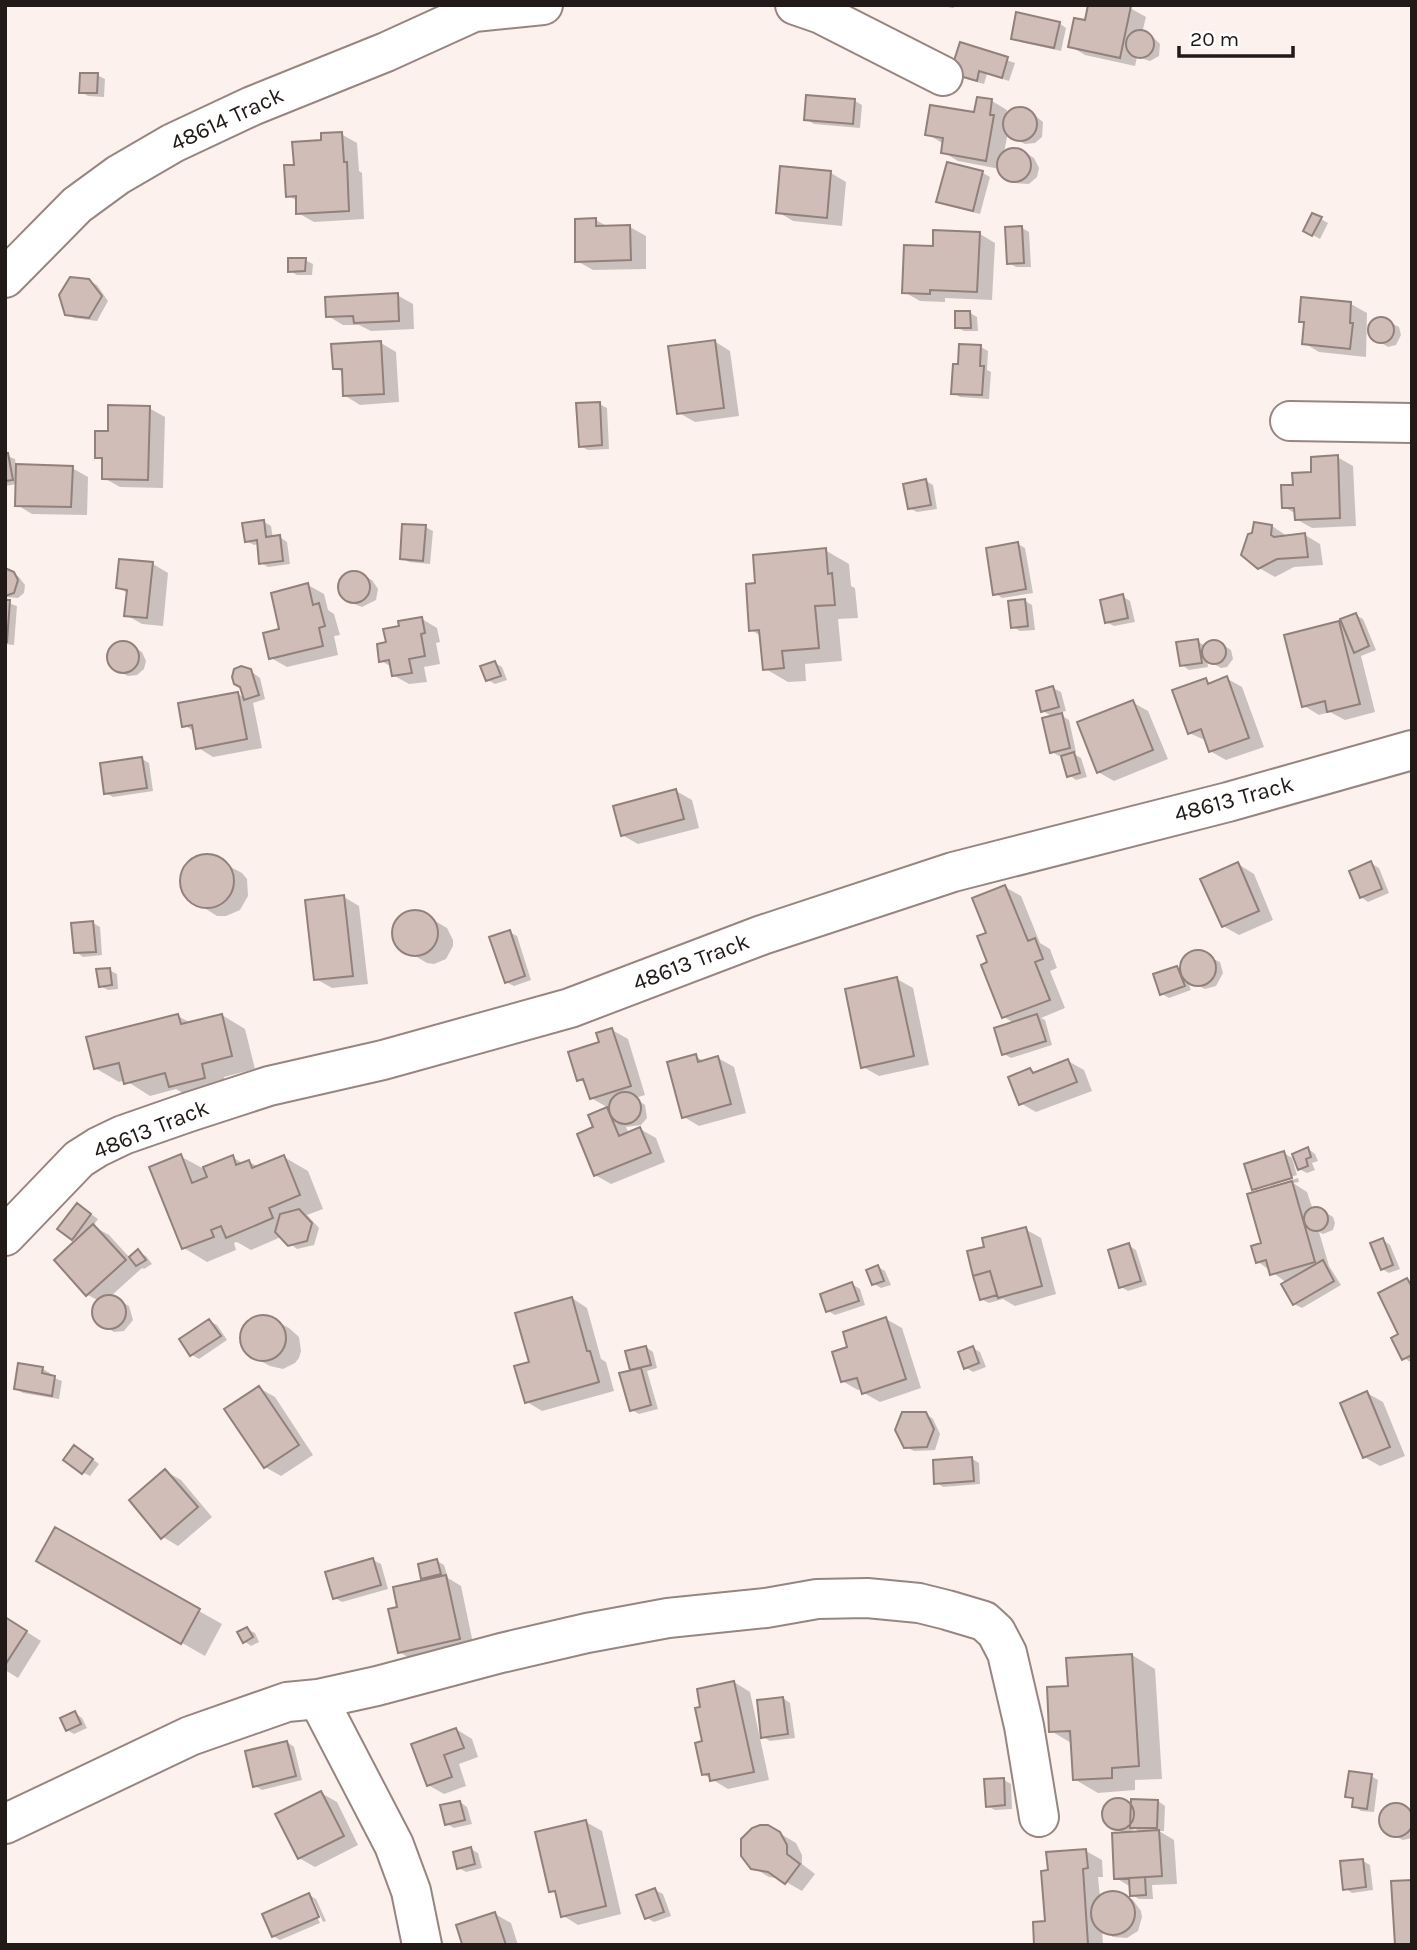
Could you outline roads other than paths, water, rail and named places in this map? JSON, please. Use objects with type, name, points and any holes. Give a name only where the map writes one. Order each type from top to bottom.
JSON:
[{"type":"street","name":"48614 Track","points":[[5,278],[78,205],[118,174],[173,143],[252,106],[386,52],[475,8],[543,5]]},
{"type":"street","points":[[795,5],[821,14],[943,76]]},
{"type":"street","points":[[1290,421],[1412,423]]},
{"type":"street","name":"48613 Track","points":[[5,1236],[79,1159],[123,1135],[268,1086],[383,1060],[570,1008],[762,935],[953,872],[1228,802],[1412,750]]},
{"type":"street","points":[[5,1824],[190,1736],[287,1702],[318,1699],[377,1686],[500,1653],[668,1618],[817,1600],[867,1598],[919,1602],[984,1621],[996,1632],[1007,1653],[1024,1726],[1039,1817]]},
{"type":"street","points":[[318,1699],[394,1845],[411,1891],[422,1945]]}]
